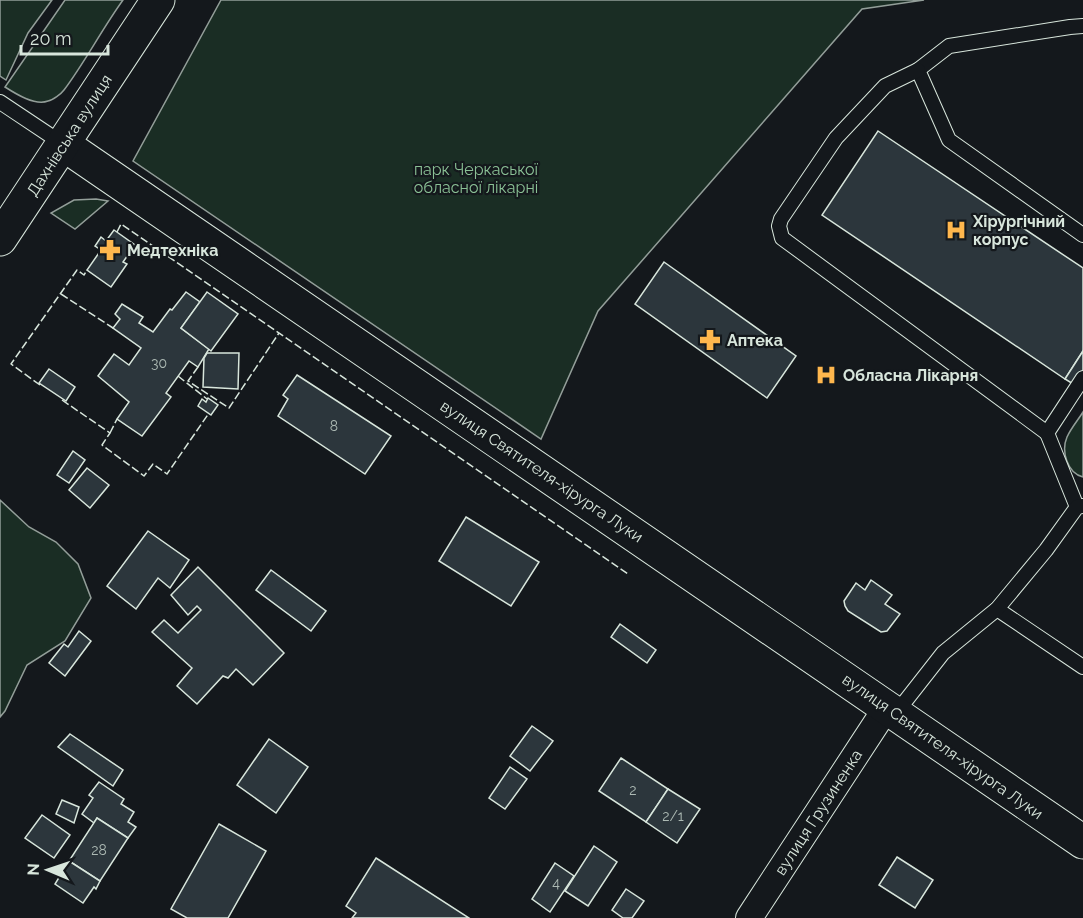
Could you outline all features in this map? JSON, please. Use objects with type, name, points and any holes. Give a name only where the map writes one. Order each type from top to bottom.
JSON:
[{"type":"street","name":"Дахнівська вулиця","points":[[0,239],[158,0]]},
{"type":"street","name":"вулиця Святителя-хірурга Луки","points":[[63,144],[1083,842]]},
{"type":"street","name":"вулиця Грузиненка","points":[[749,918],[892,710]]},
{"type":"lane","points":[[892,710],[943,653],[997,609],[1081,504],[1047,433],[782,238],[779,226],[781,219],[836,138],[885,86],[918,70],[949,46],[1070,27],[1083,27]]},
{"type":"lane","points":[[918,70],[949,140],[1083,235]]},
{"type":"lane","name":"вулиця Святителя-хірурга Луки","points":[[0,102],[63,144]]},
{"type":"lane","points":[[1047,433],[1083,378]]},
{"type":"lane","points":[[997,609],[1083,667]]},
{"type":"green space","points":[[0,0],[52,0],[28,33],[6,80],[0,76]]},
{"type":"green space","points":[[65,0],[123,0],[63,92],[52,99],[37,102],[5,87]]},
{"type":"green space","name":"парк Черкаської обласної лікарні","points":[[221,0],[924,0],[862,9],[598,311],[541,439],[133,161]]},
{"type":"green space","points":[[74,200],[108,201],[75,229],[51,213]]},
{"type":"green space","points":[[1083,412],[1083,477],[1077,475],[1069,466],[1065,455],[1065,443]]},
{"type":"green space","points":[[0,500],[29,527],[56,542],[78,564],[91,598],[65,641],[27,665],[0,717]]},
{"type":"building","points":[[878,131],[1083,268],[1083,351],[1065,379],[822,215]]},
{"type":"building","points":[[114,230],[135,245],[123,262],[127,264],[111,287],[87,270],[101,250],[95,246],[101,237],[106,241]]},
{"type":"building","points":[[664,262],[796,356],[767,398],[635,304]]},
{"type":"building","points":[[186,292],[200,302],[181,328],[209,349],[198,367],[189,361],[166,393],[171,397],[142,436],[117,419],[129,402],[98,376],[114,354],[129,365],[141,348],[113,328],[120,319],[115,314],[122,304],[143,317],[139,323],[153,332]]},
{"type":"building","points":[[207,292],[238,314],[211,351],[181,328]]},
{"type":"building","points":[[1083,351],[1083,390],[1065,379]]},
{"type":"building","points":[[207,353],[239,353],[238,389],[203,387],[204,358]]},
{"type":"building","points":[[49,369],[75,387],[66,401],[39,383]]},
{"type":"building","points":[[297,375],[391,436],[365,474],[278,416],[288,399],[283,395]]},
{"type":"building","points":[[208,398],[218,405],[211,415],[198,406],[202,399],[206,402]]},
{"type":"building","points":[[73,451],[85,460],[69,483],[57,475]]},
{"type":"building","points":[[87,468],[109,485],[90,508],[69,490]]},
{"type":"building","points":[[466,517],[539,562],[511,606],[439,561]]},
{"type":"building","points":[[148,531],[189,560],[170,588],[158,578],[136,609],[107,586]]},
{"type":"building","points":[[198,567],[284,653],[253,685],[236,669],[228,678],[223,676],[197,704],[177,686],[192,668],[152,632],[164,620],[178,633],[201,610],[197,606],[188,615],[171,595]]},
{"type":"building","points":[[271,570],[326,611],[311,631],[256,590]]},
{"type":"building","points":[[871,580],[892,595],[885,604],[900,614],[887,631],[881,632],[848,611],[845,606],[844,601],[856,583],[865,590]]},
{"type":"building","points":[[620,624],[656,650],[647,663],[611,637]]},
{"type":"building","points":[[79,631],[91,641],[65,676],[49,663],[64,644],[68,647]]},
{"type":"building","points":[[532,726],[553,741],[530,771],[510,756]]},
{"type":"building","points":[[70,734],[123,770],[113,786],[58,747]]},
{"type":"building","points":[[269,739],[308,767],[276,813],[237,785]]},
{"type":"building","points":[[621,758],[668,789],[646,822],[599,791]]},
{"type":"building","points":[[510,767],[527,779],[505,809],[489,798]]},
{"type":"building","points":[[99,782],[124,799],[121,804],[134,812],[128,822],[136,827],[128,838],[97,818],[94,823],[82,814],[93,798],[89,795]]},
{"type":"building","points":[[668,789],[700,809],[677,843],[646,822]]},
{"type":"building","points":[[62,800],[79,807],[74,823],[56,814]]},
{"type":"building","points":[[42,815],[70,835],[54,858],[25,838]]},
{"type":"building","points":[[97,818],[128,838],[100,881],[69,861]]},
{"type":"building","points":[[219,824],[266,851],[228,918],[187,918],[171,909]]},
{"type":"building","points":[[594,846],[617,862],[588,906],[565,891]]},
{"type":"building","points":[[897,857],[933,880],[915,908],[879,885]]},
{"type":"building","points":[[376,858],[469,918],[352,918],[356,913],[346,906]]},
{"type":"building","points":[[69,861],[100,881],[83,903],[55,884]]},
{"type":"building","points":[[555,863],[574,876],[550,912],[532,899]]},
{"type":"building","points":[[626,889],[644,901],[632,918],[623,918],[612,910]]},
{"type":"fence","points":[[117,232],[121,224],[628,574]]},
{"type":"fence","points":[[40,385],[11,364],[77,270],[84,275],[87,270]]},
{"type":"fence","points":[[61,294],[113,328]]},
{"type":"fence","points":[[198,367],[188,381],[229,408],[279,333]]},
{"type":"fence","points":[[178,376],[207,399]]},
{"type":"fence","points":[[62,400],[110,433],[102,445],[144,476],[153,464],[167,474],[209,413]]},
{"type":"fence","points":[[110,433],[117,419]]},
{"type":"place","name":"Хірургічний корпус","points":[[956,230]]},
{"type":"place","name":"Медтехніка","points":[[110,250]]},
{"type":"place","name":"Аптека","points":[[710,340]]},
{"type":"place","name":"Обласна Лікарня","points":[[826,375]]}]
